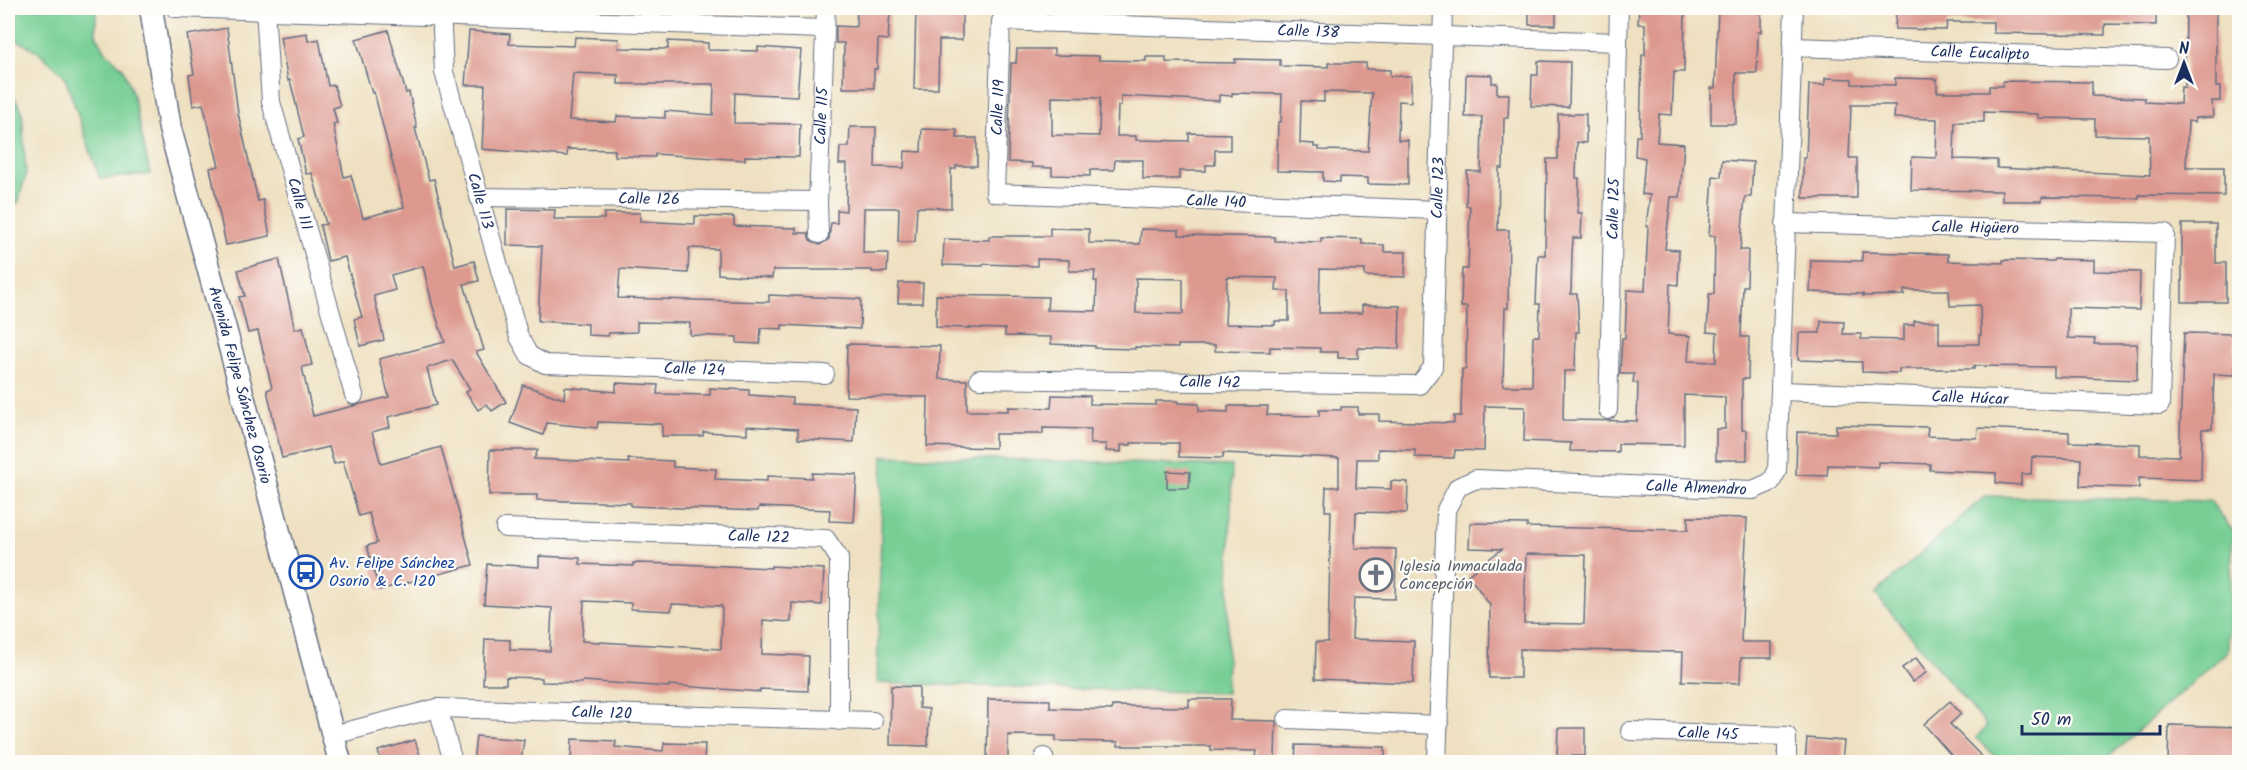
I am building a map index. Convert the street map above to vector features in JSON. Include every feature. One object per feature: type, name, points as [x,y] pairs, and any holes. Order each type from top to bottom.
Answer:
[{"type":"street","name":"Avenida Felipe Sánchez Osorio","points":[[152,8],[170,129],[340,762]]},
{"type":"street","points":[[175,8],[441,12],[824,29]]},
{"type":"street","name":"Calle 111","points":[[265,8],[271,102],[354,395]]},
{"type":"street","name":"Calle 115","points":[[819,234],[818,201],[826,8]]},
{"type":"street","name":"Calle 123","points":[[1433,367],[1443,8]]},
{"type":"street","name":"Calle 125","points":[[1608,410],[1619,8]]},
{"type":"street","name":"Calle Almendro","points":[[1437,762],[1446,510],[1458,487],[1476,478],[1753,490],[1771,482],[1777,471],[1794,8]]},
{"type":"street","name":"Calle 113","points":[[441,12],[444,72],[519,336],[529,355],[545,363],[565,364]]},
{"type":"street","name":"Calle 138","points":[[1000,21],[1618,42]]},
{"type":"street","name":"Calle 119","points":[[995,193],[1000,21]]},
{"type":"street","name":"Calle Eucalipto","points":[[1792,47],[2168,59]]},
{"type":"street","name":"Calle 140","points":[[995,193],[1437,210]]},
{"type":"street","name":"Calle 126","points":[[479,197],[818,201]]},
{"type":"street","name":"Calle Higüero","points":[[1785,223],[2164,232],[2160,405]]},
{"type":"street","name":"Calle 124","points":[[565,364],[825,374]]},
{"type":"street","name":"Calle 142","points":[[979,379],[1419,385],[1433,367]]},
{"type":"street","name":"Calle Húcar","points":[[1781,391],[2160,405]]},
{"type":"street","name":"Calle 122","points":[[505,528],[826,539],[839,558],[839,721]]},
{"type":"street","name":"Calle 120","points":[[333,735],[438,708],[873,721]]},
{"type":"street","points":[[438,708],[453,762]]},
{"type":"street","points":[[1287,719],[1439,725]]},
{"type":"street","name":"Calle 145","points":[[1630,731],[1787,736],[1786,762]]},
{"type":"green space","points":[[8,8],[96,8],[96,35],[106,52],[123,68],[133,95],[150,174],[100,179],[64,75],[37,51],[8,35]]},
{"type":"green space","points":[[8,88],[22,110],[26,175],[18,203],[8,206]]},
{"type":"green space","points":[[883,456],[1232,466],[1226,693],[877,683]]},
{"type":"green space","points":[[1985,496],[2210,501],[2233,531],[2228,651],[2102,762],[2001,762],[1976,738],[1987,726],[1875,594]]},
{"type":"building","points":[[916,8],[962,8],[962,40],[939,40],[938,89],[914,89]]},
{"type":"building","points":[[1529,8],[1556,8],[1556,25],[1529,25]]},
{"type":"building","points":[[1639,8],[1685,11],[1684,72],[1674,72],[1672,115],[1659,114],[1657,142],[1684,144],[1680,197],[1671,197],[1665,249],[1679,250],[1678,285],[1670,284],[1668,334],[1690,336],[1688,361],[1716,362],[1717,333],[1707,332],[1709,294],[1714,294],[1715,236],[1709,236],[1713,176],[1721,177],[1722,160],[1753,162],[1751,197],[1745,197],[1740,250],[1748,250],[1747,286],[1743,286],[1741,337],[1749,337],[1748,379],[1742,379],[1742,430],[1747,430],[1747,460],[1716,460],[1716,429],[1725,429],[1725,397],[1684,395],[1684,445],[1618,444],[1618,452],[1570,451],[1571,443],[1524,441],[1525,407],[1485,406],[1484,451],[1455,450],[1454,458],[1415,457],[1415,450],[1378,449],[1378,459],[1357,459],[1356,488],[1391,489],[1391,481],[1408,482],[1407,513],[1356,512],[1355,548],[1396,549],[1395,599],[1354,598],[1352,639],[1414,641],[1413,683],[1315,679],[1316,642],[1328,642],[1331,511],[1325,511],[1326,487],[1339,487],[1339,458],[1223,453],[1223,458],[1179,457],[1179,443],[1131,443],[1131,445],[1121,445],[1121,452],[1106,451],[1106,444],[1090,444],[1091,429],[1043,428],[1043,434],[995,434],[995,448],[927,446],[928,397],[846,396],[847,344],[940,346],[939,379],[967,380],[967,411],[1008,411],[1008,407],[1051,408],[1052,395],[1090,396],[1090,404],[1156,405],[1156,401],[1178,401],[1178,403],[1199,404],[1199,411],[1228,412],[1228,406],[1268,406],[1267,415],[1319,416],[1319,410],[1358,407],[1358,414],[1379,414],[1379,421],[1454,423],[1454,416],[1461,416],[1462,369],[1466,369],[1467,307],[1461,307],[1462,269],[1468,269],[1470,206],[1466,206],[1467,171],[1481,172],[1482,117],[1465,117],[1466,74],[1492,75],[1492,83],[1497,83],[1497,94],[1509,94],[1508,118],[1504,118],[1503,168],[1499,168],[1498,230],[1509,230],[1508,308],[1505,308],[1503,386],[1532,386],[1533,336],[1539,336],[1540,304],[1536,304],[1538,255],[1545,255],[1547,159],[1558,159],[1558,114],[1586,114],[1586,143],[1577,142],[1576,178],[1579,178],[1578,213],[1582,213],[1581,238],[1573,238],[1572,254],[1571,294],[1577,294],[1579,332],[1576,332],[1575,371],[1564,371],[1563,420],[1637,421],[1638,383],[1633,383],[1634,374],[1620,374],[1622,338],[1625,338],[1627,290],[1645,291],[1648,226],[1646,226],[1650,195],[1642,194],[1645,158],[1635,156],[1636,136],[1640,136],[1642,55],[1645,55],[1645,24],[1638,24]]},
{"type":"building","points":[[1718,8],[1751,8],[1751,12],[1761,13],[1757,73],[1736,73],[1736,124],[1711,124],[1711,88],[1715,88]]},
{"type":"building","points":[[1896,8],[2156,8],[2156,25],[2105,24],[2105,35],[1993,33],[1993,22],[1947,22],[1946,30],[1895,29]]},
{"type":"building","points":[[2186,8],[2216,8],[2216,87],[2220,87],[2220,101],[2212,101],[2213,117],[2195,118],[2195,122],[2188,121],[2186,167],[2224,167],[2224,196],[2042,197],[2042,201],[2002,201],[2002,191],[1911,190],[1912,157],[1936,158],[1937,119],[1894,118],[1895,105],[1851,105],[1849,158],[1857,158],[1857,198],[1803,198],[1803,158],[1806,158],[1809,85],[1825,85],[1825,78],[1852,79],[1852,84],[1895,85],[1895,78],[1937,79],[1937,92],[1989,92],[1989,86],[2003,86],[2003,81],[2092,82],[2092,96],[2145,98],[2145,102],[2180,104],[2181,87],[2185,88]],"holes":[[[1984,112],[2038,114],[2038,118],[2095,119],[2095,135],[2149,136],[2150,175],[1997,168],[1997,160],[1954,159],[1955,122],[1984,122]]]},
{"type":"building","points":[[857,9],[890,12],[888,40],[878,39],[874,88],[843,88],[844,43],[836,43],[836,26],[856,27]]},
{"type":"building","points":[[227,28],[238,113],[258,201],[263,200],[270,236],[226,245],[210,168],[219,166],[203,104],[193,106],[189,75],[194,74],[187,35]]},
{"type":"building","points":[[388,30],[406,93],[409,92],[417,128],[415,128],[429,180],[434,179],[455,266],[474,261],[479,281],[464,284],[484,350],[476,352],[506,402],[492,411],[487,404],[478,410],[466,392],[470,389],[452,360],[427,368],[436,405],[388,417],[390,427],[372,432],[381,464],[441,447],[473,565],[379,590],[367,546],[377,543],[369,513],[359,516],[343,461],[334,464],[329,447],[282,458],[267,390],[272,388],[258,331],[248,333],[239,297],[245,296],[238,270],[279,259],[295,329],[303,327],[312,365],[302,367],[313,416],[389,397],[379,359],[445,342],[423,266],[391,275],[395,290],[374,296],[384,340],[360,346],[354,319],[362,317],[345,257],[328,261],[320,225],[326,224],[312,173],[306,174],[298,139],[304,137],[290,80],[288,81],[280,37],[307,33],[308,41],[319,39],[328,86],[334,85],[340,106],[333,108],[337,123],[333,124],[344,177],[351,175],[363,218],[404,207],[374,92],[372,93],[356,39]]},
{"type":"building","points":[[469,31],[510,34],[509,44],[574,46],[575,37],[619,39],[618,48],[668,49],[668,41],[708,43],[708,50],[758,51],[758,47],[801,50],[797,96],[735,93],[734,123],[800,124],[799,157],[745,156],[745,160],[655,154],[655,157],[615,156],[615,150],[567,149],[567,156],[482,149],[485,85],[465,85]],"holes":[[[573,73],[618,75],[618,84],[714,84],[713,115],[665,111],[665,118],[617,116],[616,122],[569,120]]]},
{"type":"building","points":[[1017,49],[1054,49],[1054,55],[1099,56],[1099,60],[1146,61],[1146,57],[1166,57],[1166,62],[1235,63],[1235,59],[1280,60],[1280,66],[1328,67],[1328,63],[1366,63],[1366,69],[1390,70],[1390,76],[1411,76],[1411,102],[1399,101],[1398,140],[1408,140],[1408,185],[1368,184],[1368,178],[1340,177],[1340,182],[1323,181],[1323,172],[1277,171],[1278,122],[1281,122],[1282,94],[1232,93],[1232,96],[1219,95],[1219,101],[1121,96],[1121,106],[1118,106],[1117,136],[1136,136],[1136,140],[1189,141],[1189,133],[1230,134],[1230,150],[1215,150],[1215,165],[1206,165],[1206,171],[1179,171],[1179,179],[1143,179],[1143,160],[1115,160],[1114,170],[1090,170],[1090,176],[1052,175],[1052,168],[1032,167],[1032,163],[1008,162],[1011,63],[1016,63]],"holes":[[[1324,92],[1372,93],[1368,151],[1319,150],[1319,147],[1314,147],[1314,144],[1300,143],[1301,101],[1324,102]],[[1052,97],[1100,98],[1099,136],[1052,135]]]},
{"type":"building","points":[[1538,61],[1570,62],[1569,107],[1531,106],[1532,75],[1538,75]]},
{"type":"building","points":[[850,127],[876,127],[875,167],[904,168],[905,151],[921,152],[922,129],[957,130],[957,138],[977,138],[977,166],[956,166],[956,169],[951,169],[951,208],[917,207],[915,242],[898,242],[899,208],[864,208],[863,253],[888,253],[887,272],[773,270],[772,278],[718,274],[718,249],[689,248],[688,273],[620,269],[618,298],[769,302],[769,295],[861,299],[860,329],[782,325],[782,329],[761,328],[760,344],[737,343],[737,337],[690,335],[690,323],[637,322],[637,332],[609,333],[608,336],[588,335],[588,324],[538,321],[542,246],[507,245],[507,209],[555,210],[554,219],[604,219],[604,213],[640,213],[640,221],[695,224],[695,216],[734,217],[734,226],[796,228],[796,233],[808,233],[810,240],[820,245],[829,239],[831,223],[837,223],[837,210],[846,211],[847,164],[839,164],[840,147],[849,147]]},
{"type":"building","points":[[2182,224],[2216,224],[2216,263],[2226,263],[2226,302],[2182,302]]},
{"type":"building","points":[[1050,228],[1089,229],[1089,243],[1140,244],[1141,229],[1179,230],[1179,235],[1275,237],[1275,241],[1321,242],[1321,238],[1362,239],[1362,244],[1384,245],[1384,252],[1406,252],[1405,277],[1365,276],[1365,270],[1320,269],[1319,313],[1362,313],[1362,305],[1400,306],[1399,349],[1358,348],[1358,358],[1338,358],[1338,352],[1320,352],[1320,348],[1270,347],[1270,352],[1215,351],[1215,345],[1178,345],[1178,348],[1095,348],[1095,346],[1051,344],[1051,337],[1005,336],[1005,329],[936,327],[936,295],[1048,297],[1047,310],[1096,311],[1095,271],[1069,271],[1069,260],[1037,259],[1037,266],[943,265],[944,239],[989,240],[989,236],[1050,236]],"holes":[[[1227,277],[1277,278],[1276,291],[1289,291],[1289,321],[1275,321],[1275,325],[1225,324]],[[1136,278],[1183,279],[1183,314],[1136,313]]]},
{"type":"building","points":[[1862,252],[1948,254],[1948,261],[2003,263],[2003,260],[2094,260],[2094,271],[2140,272],[2139,310],[2068,308],[2068,338],[2095,339],[2094,344],[2137,344],[2137,380],[2054,377],[2054,367],[1974,366],[1974,369],[1899,369],[1899,373],[1862,372],[1862,362],[1798,360],[1799,333],[1820,333],[1821,321],[1844,322],[1843,334],[1861,334],[1861,339],[1904,340],[1904,325],[1914,325],[1914,321],[1939,321],[1939,344],[1979,344],[1980,305],[1950,306],[1949,290],[1904,290],[1904,295],[1863,296],[1863,294],[1810,292],[1811,260],[1862,261]]},
{"type":"building","points":[[899,283],[923,283],[922,303],[898,303]]},
{"type":"building","points":[[2184,333],[2235,334],[2235,375],[2214,374],[2212,429],[2202,429],[2201,480],[2139,478],[2139,488],[2080,486],[2081,459],[2032,457],[2031,474],[2021,474],[2021,485],[1996,483],[1996,473],[1930,470],[1930,464],[1878,462],[1878,467],[1828,465],[1827,476],[1796,475],[1797,432],[1836,433],[1836,425],[1928,427],[1927,436],[1977,438],[1978,428],[2069,432],[2069,442],[2140,444],[2140,455],[2179,456]]},
{"type":"building","points":[[616,383],[658,385],[657,394],[710,395],[710,388],[749,390],[749,395],[792,398],[792,404],[856,407],[854,442],[798,439],[798,429],[747,426],[747,434],[703,432],[703,436],[662,436],[662,424],[598,422],[597,428],[547,423],[543,435],[510,423],[523,385],[564,399],[565,387],[616,392]]},
{"type":"building","points":[[490,450],[538,450],[534,459],[629,463],[628,459],[673,461],[673,467],[716,469],[715,479],[767,481],[767,476],[812,478],[812,473],[857,475],[854,522],[829,521],[830,510],[759,507],[758,511],[631,506],[631,503],[537,500],[537,495],[489,495]]},
{"type":"building","points":[[1167,471],[1190,472],[1189,488],[1167,488]]},
{"type":"building","points":[[1688,517],[1747,518],[1741,642],[1772,642],[1772,658],[1741,658],[1740,683],[1682,681],[1683,652],[1520,649],[1520,678],[1489,678],[1490,605],[1468,575],[1502,549],[1469,548],[1470,523],[1527,524],[1527,527],[1688,530]],"holes":[[[1526,554],[1586,555],[1584,624],[1524,623]]]},
{"type":"building","points":[[539,556],[580,558],[580,564],[633,566],[633,563],[824,569],[822,605],[792,603],[791,622],[763,620],[762,654],[809,656],[808,691],[760,689],[760,692],[583,681],[582,683],[542,682],[542,678],[506,677],[506,684],[483,684],[485,639],[510,640],[510,650],[550,651],[552,608],[484,604],[487,564],[539,567]],"holes":[[[584,601],[631,603],[631,609],[671,611],[672,604],[722,606],[721,649],[582,641]]]},
{"type":"building","points":[[1916,658],[1927,672],[1912,682],[1902,668]]},
{"type":"building","points":[[891,686],[919,687],[919,708],[929,709],[928,746],[890,745]]},
{"type":"building","points":[[988,699],[1050,700],[1050,708],[1112,710],[1112,706],[1189,707],[1189,699],[1231,699],[1230,720],[1276,721],[1275,758],[1256,757],[1257,751],[1211,750],[1211,746],[1118,746],[1118,742],[1056,741],[1056,736],[1008,735],[1008,762],[987,762]]},
{"type":"building","points":[[1950,701],[1961,714],[1950,724],[1987,762],[1957,762],[1924,724]]},
{"type":"building","points":[[2169,725],[2240,727],[2240,762],[2168,762]]},
{"type":"building","points":[[1558,728],[1585,728],[1585,756],[1557,756]]},
{"type":"building","points":[[476,736],[524,740],[521,762],[473,762]]},
{"type":"building","points":[[1807,738],[1844,741],[1842,762],[1805,762]]},
{"type":"building","points":[[572,739],[616,741],[615,747],[663,751],[664,743],[705,744],[704,762],[571,762]]},
{"type":"building","points":[[415,740],[422,762],[381,762],[378,751]]},
{"type":"building","points":[[1296,745],[1385,747],[1385,762],[1295,762]]},
{"type":"place","name":"Av. Felipe Sánchez Osorio & C. 120","points":[[306,572]]},
{"type":"place","name":"Iglesia Inmaculada Concepción","points":[[1376,575]]}]
